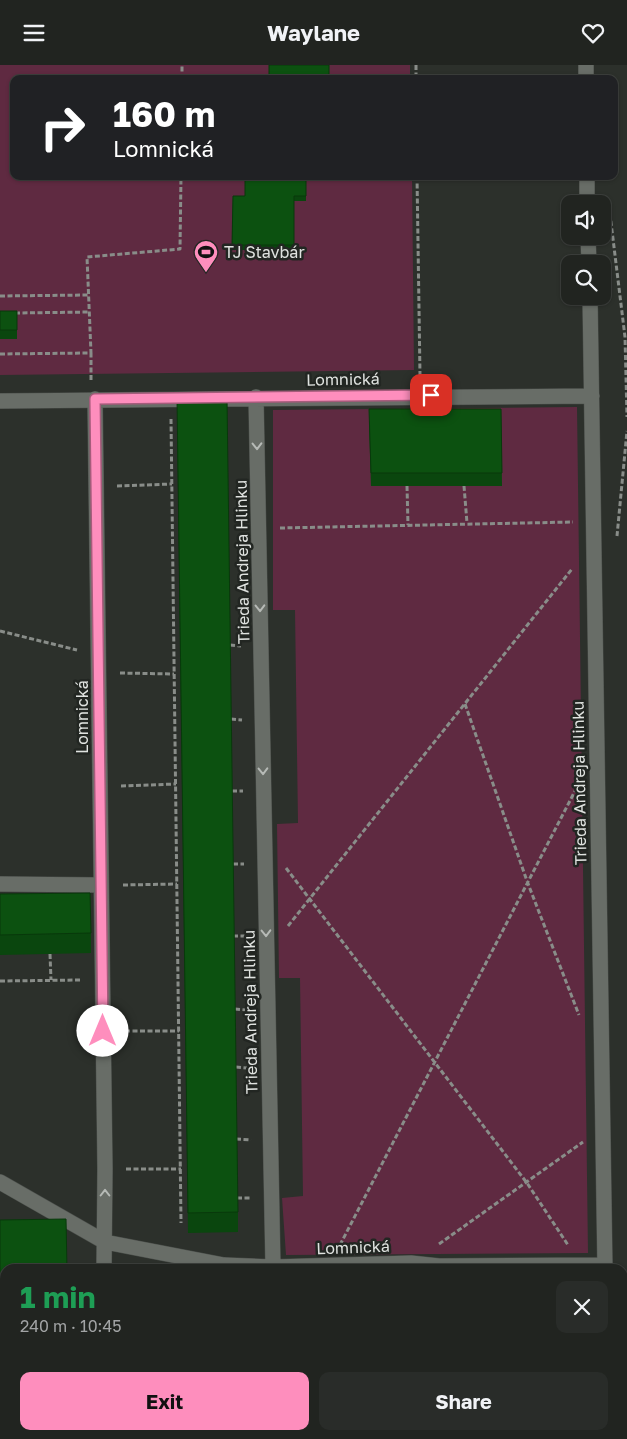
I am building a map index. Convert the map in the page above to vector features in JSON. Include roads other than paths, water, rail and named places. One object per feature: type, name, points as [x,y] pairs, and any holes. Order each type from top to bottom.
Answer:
[{"type":"street","points":[[587,180],[587,195]]},
{"type":"street","name":"Trieda Andreja Hlinku","points":[[590,305],[592,522],[605,1264]]},
{"type":"street","name":"Lomnická","points":[[0,401],[592,395]]},
{"type":"street","name":"Trieda Andreja Hlinku","points":[[256,397],[273,1264]]},
{"type":"street","name":"Lomnická","points":[[95,399],[95,486],[100,672],[100,885],[103,979],[104,1264]]},
{"type":"street","points":[[0,884],[100,885]]},
{"type":"street","name":"Lomnická","points":[[0,1182],[105,1242],[209,1264]]},
{"type":"street","name":"Lomnická","points":[[370,1264],[419,1264]]},
{"type":"place","name":"TJ Stavbár","points":[[206,273]]}]
